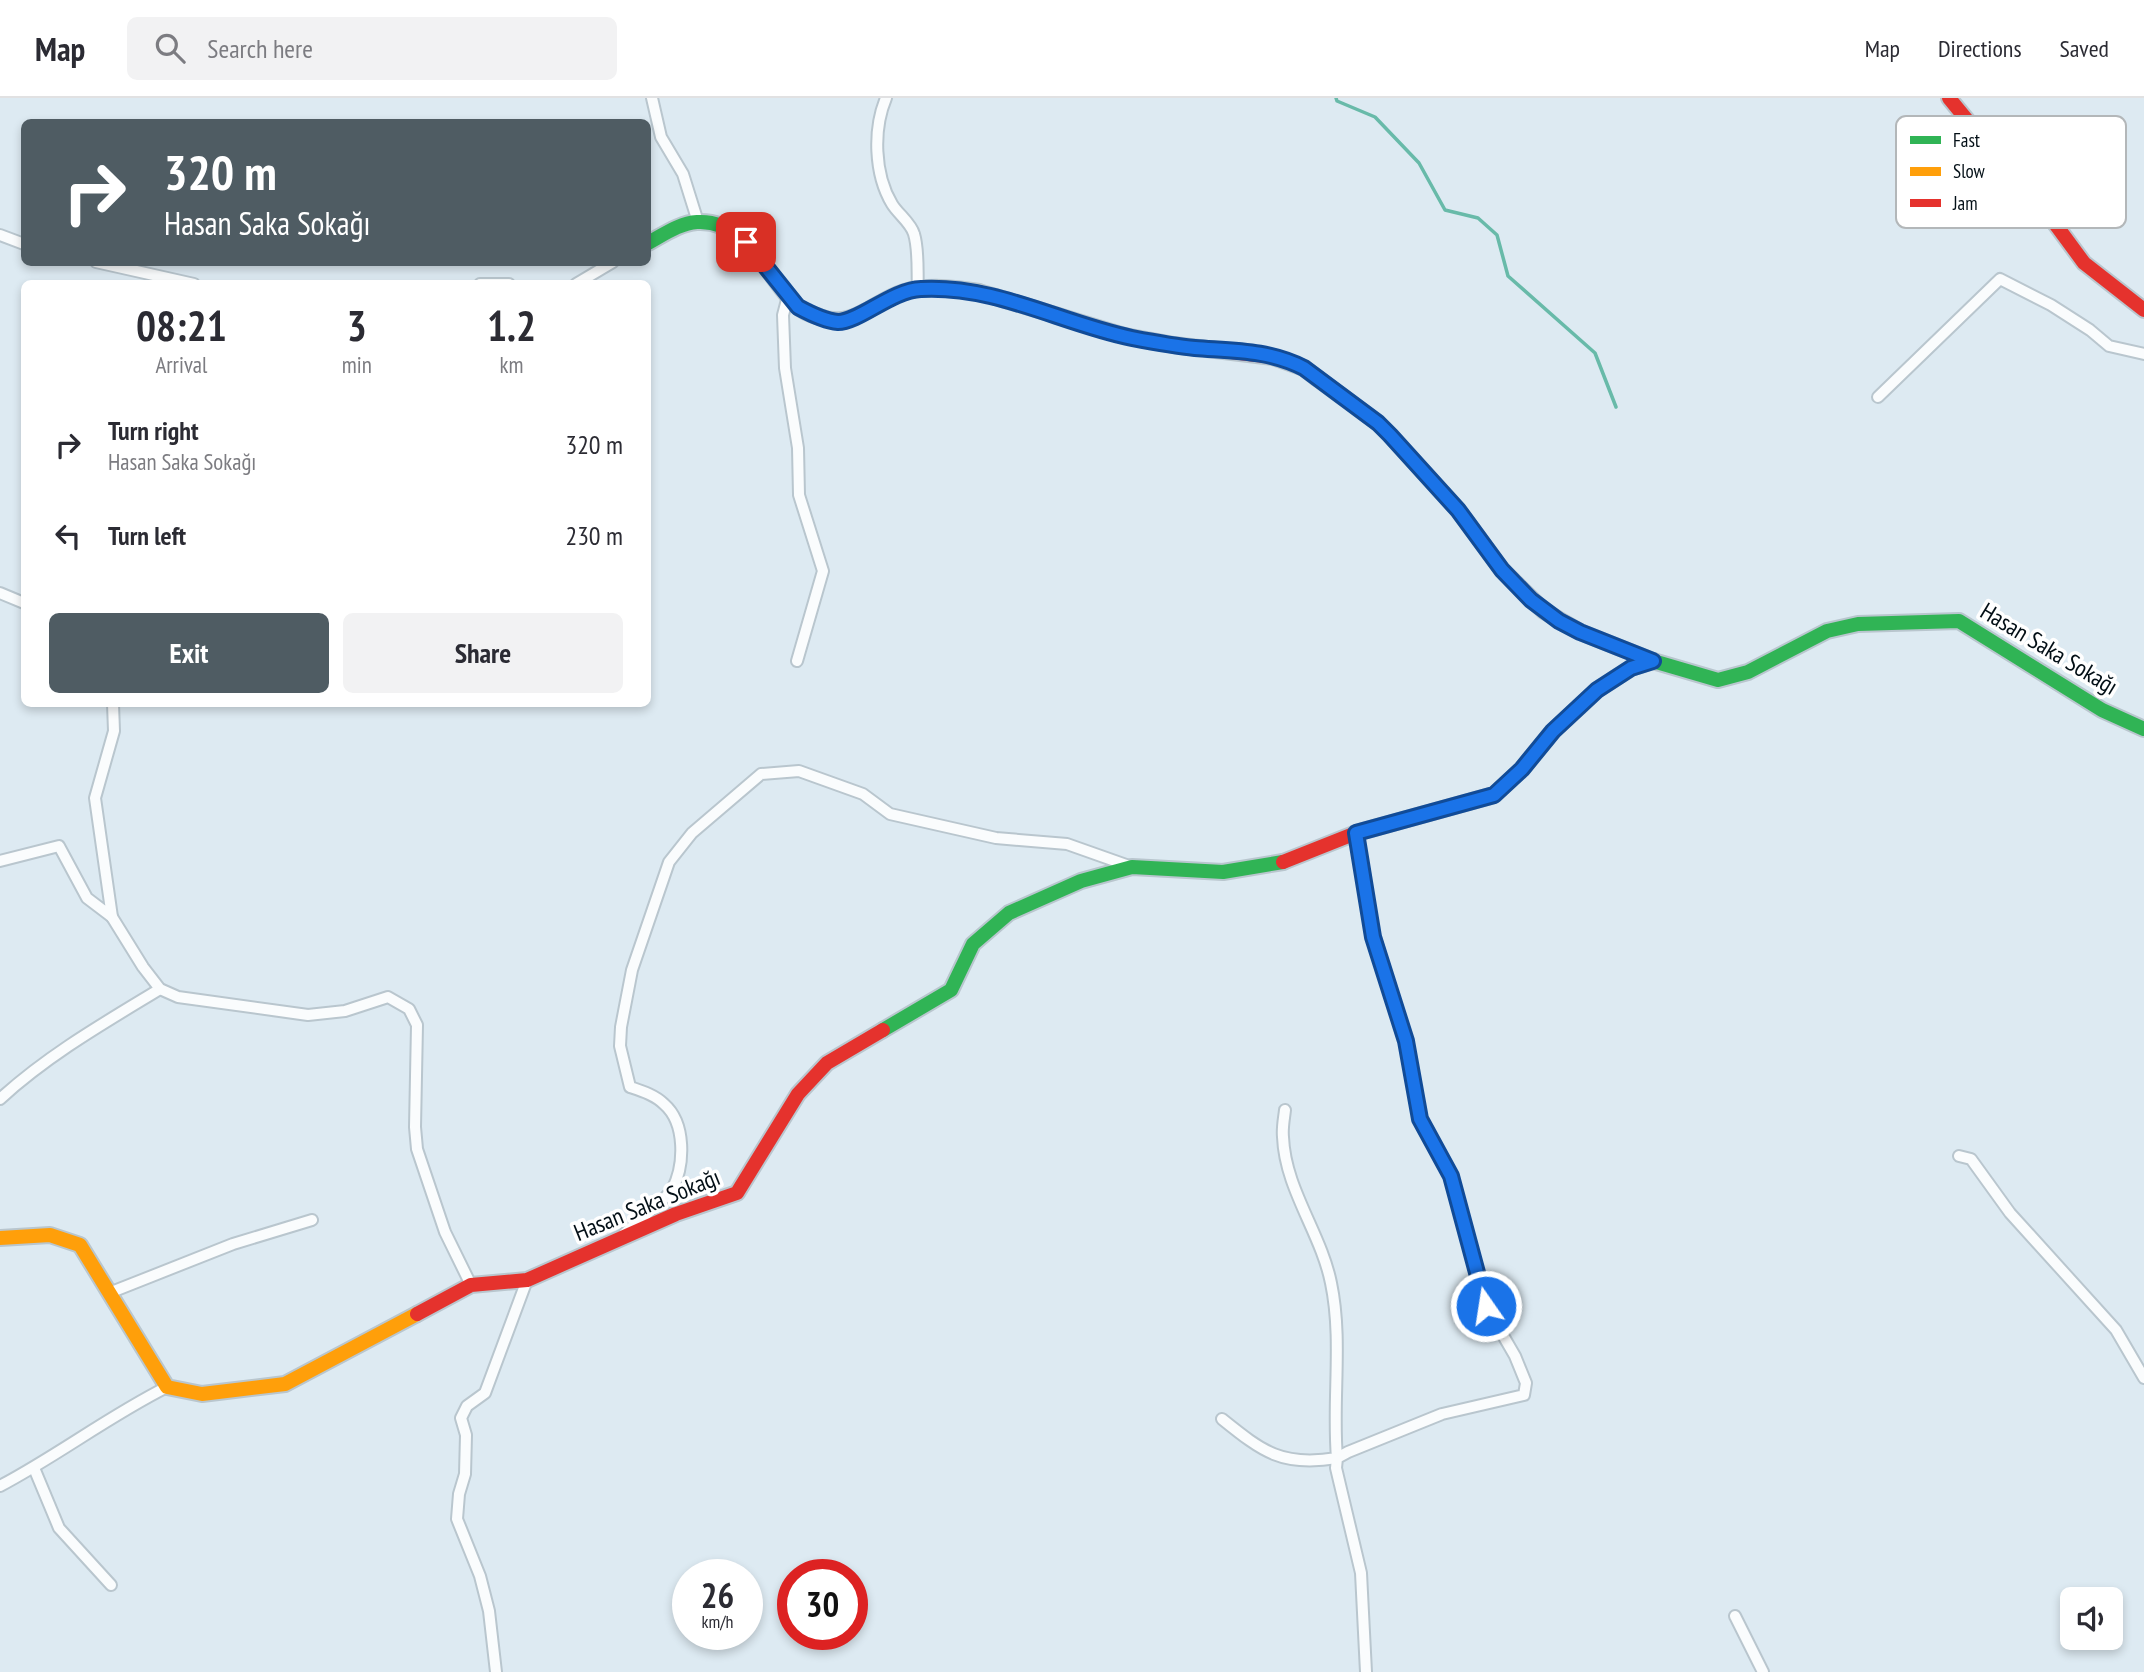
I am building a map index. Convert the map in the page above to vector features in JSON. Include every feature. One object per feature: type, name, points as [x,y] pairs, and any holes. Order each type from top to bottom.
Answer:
[{"type":"street","points":[[652,98],[661,137],[683,174],[698,222]]},
{"type":"street","points":[[886,98],[877,126],[883,187],[892,205],[914,232],[918,289]]},
{"type":"street","points":[[1949,98],[1964,116]]},
{"type":"street","points":[[651,241],[698,222],[727,227],[746,242],[798,307],[810,314],[839,322],[860,314],[889,297],[918,289],[943,288],[974,291],[1131,337],[1174,345],[1267,353],[1298,364],[1378,423],[1390,435],[1458,510],[1502,570],[1531,600],[1559,621],[1580,632],[1653,661]]},
{"type":"street","points":[[2058,228],[2084,263],[2144,310]]},
{"type":"street","points":[[0,235],[21,243]]},
{"type":"street","points":[[114,266],[176,280]]},
{"type":"street","points":[[583,280],[606,266]]},
{"type":"street","points":[[1878,397],[2000,279],[2051,305],[2109,346],[2144,354]]},
{"type":"street","points":[[788,296],[783,315],[785,368],[798,448],[799,495],[823,571],[797,661]]},
{"type":"street","points":[[0,593],[21,602]]},
{"type":"street","name":"Hasan Saka Sokağı","points":[[167,1387],[202,1394],[285,1384],[471,1285],[527,1280],[676,1214],[737,1193],[798,1094],[827,1063],[951,990],[973,944],[1009,914],[1082,881],[1132,867],[1223,872],[1279,863],[1356,833],[1494,795],[1522,769],[1553,731],[1597,690],[1631,668],[1653,661],[1718,680],[1748,672],[1827,631],[1858,624],[1959,621],[2102,709],[2144,729]]},
{"type":"street","points":[[112,917],[95,798],[114,732],[113,707]]},
{"type":"street","points":[[616,1241],[671,1192],[680,1166],[680,1140],[674,1117],[662,1101],[630,1087],[623,1056],[621,1027],[632,971],[669,862],[692,833],[761,774],[799,771],[863,794],[890,814],[996,838],[1068,844],[1132,867]]},
{"type":"street","points":[[1222,1419],[1256,1447],[1276,1456],[1317,1462],[1337,1458],[1442,1414],[1524,1395],[1526,1383],[1515,1356],[1486,1306],[1451,1176],[1420,1119],[1406,1041],[1371,926],[1356,833]]},
{"type":"street","points":[[0,861],[59,846],[87,898],[112,917],[160,989],[178,997],[308,1015],[345,1010],[388,998],[409,1009],[417,1025],[417,1149],[445,1232],[471,1285]]},
{"type":"street","points":[[0,1099],[30,1071],[63,1048],[160,989]]},
{"type":"street","points":[[1285,1110],[1283,1136],[1287,1164],[1324,1254],[1334,1300],[1336,1468],[1361,1573],[1366,1672]]},
{"type":"street","points":[[1959,1156],[1971,1159],[2010,1213],[2116,1330],[2144,1378]]},
{"type":"street","points":[[109,1293],[233,1244],[312,1220]]},
{"type":"street","points":[[0,1238],[50,1235],[79,1245],[167,1387],[126,1407],[34,1468],[0,1486]]},
{"type":"street","points":[[496,1672],[489,1611],[480,1576],[457,1519],[459,1494],[465,1474],[466,1435],[461,1418],[467,1406],[485,1393],[527,1280]]},
{"type":"street","points":[[34,1468],[59,1528],[111,1585]]},
{"type":"street","points":[[1735,1616],[1763,1672]]},
{"type":"waterway","points":[[1336,98],[1337,101],[1375,117],[1419,163],[1445,210],[1478,218],[1497,235],[1508,276],[1595,353],[1616,407]]},
{"type":"traffic: fast","points":[[651,241],[672,230],[697,222],[714,224],[729,230],[754,252],[798,307],[810,314],[832,320],[853,317],[893,296],[922,288],[979,292]]},
{"type":"traffic: fast","points":[[1579,707],[1597,690],[1631,668],[1653,661],[1718,680],[1748,672],[1827,631],[1858,624],[1959,621],[2102,710],[2144,729]]},
{"type":"traffic: fast","points":[[883,1030],[951,990],[973,944],[1009,913],[1081,881],[1132,867],[1223,872],[1283,862]]},
{"type":"traffic: slow","points":[[1317,378],[1390,435],[1458,510],[1502,570],[1544,611],[1580,632],[1653,661]]},
{"type":"traffic: slow","points":[[0,1238],[50,1235],[80,1245],[167,1387],[202,1394],[285,1384],[417,1314]]},
{"type":"traffic: jam","points":[[1949,98],[1964,116]]},
{"type":"traffic: jam","points":[[2058,228],[2084,263],[2144,310]]},
{"type":"traffic: jam","points":[[979,292],[1125,336],[1273,357],[1304,368],[1317,378]]},
{"type":"traffic: jam","points":[[1283,862],[1356,833],[1494,795],[1579,707]]},
{"type":"traffic: jam","points":[[417,1314],[471,1285],[527,1280],[676,1214],[737,1193],[798,1094],[827,1063],[883,1030]]},
{"type":"route","points":[[746,242],[798,307],[810,314],[839,322],[860,314],[889,297],[918,289],[943,288],[999,297],[1097,329],[1131,337],[1196,348],[1267,353],[1291,361],[1378,423],[1458,510],[1502,570],[1544,611],[1580,632],[1653,661],[1631,668],[1597,690],[1553,731],[1522,769],[1494,795],[1356,833],[1373,937],[1406,1041],[1420,1119],[1451,1176],[1486,1306]]}]
